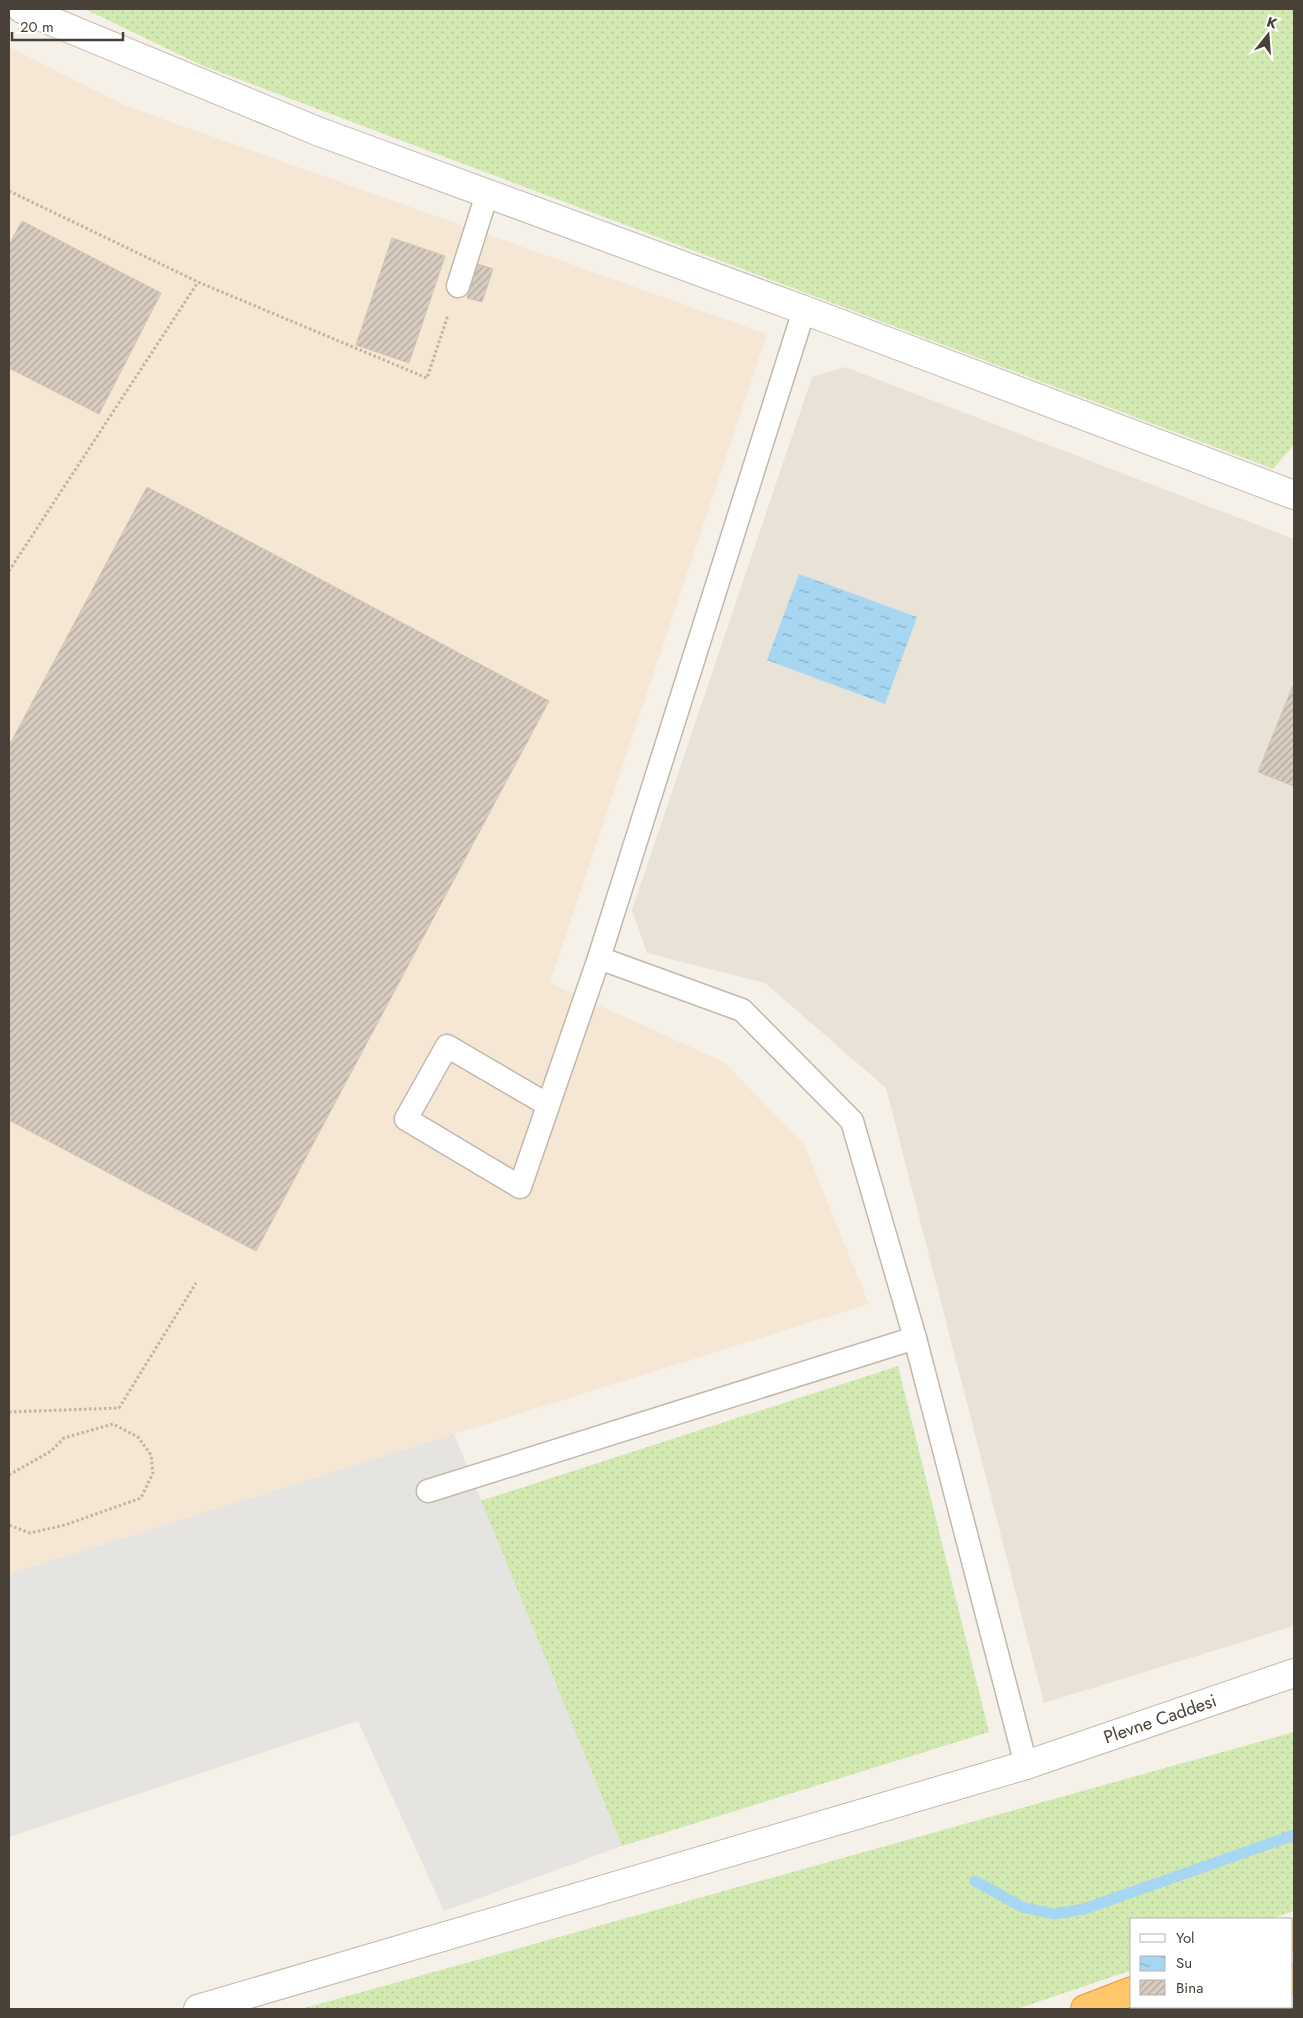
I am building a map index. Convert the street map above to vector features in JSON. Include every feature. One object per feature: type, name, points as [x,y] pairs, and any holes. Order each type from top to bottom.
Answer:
[{"type":"highway","points":[[1085,2009],[1130,1992]]},
{"type":"street","points":[[22,9],[316,131],[804,310],[1294,495]]},
{"type":"street","name":"Plevne Caddesi","points":[[198,2009],[1026,1765],[1294,1673]]},
{"type":"lane","points":[[458,286],[487,194]]},
{"type":"lane","points":[[548,1105],[447,1046],[406,1119],[520,1187],[548,1105],[598,958],[804,310]]},
{"type":"lane","points":[[598,958],[742,1010],[852,1121],[915,1338],[1026,1765]]},
{"type":"lane","points":[[428,1491],[915,1338]]},
{"type":"path","points":[[9,191],[198,282],[427,378],[458,286]]},
{"type":"path","points":[[9,571],[198,282]]},
{"type":"path","points":[[9,1412],[119,1408],[196,1283]]},
{"type":"path","points":[[9,1475],[51,1451],[64,1438],[113,1424],[138,1437],[151,1456],[153,1473],[141,1498],[65,1525],[30,1533],[9,1525]]},
{"type":"shaded area","points":[[9,47],[124,105],[767,334],[550,983],[724,1062],[804,1144],[869,1304],[9,1574]]},
{"type":"shaded area","points":[[845,367],[1294,539],[1294,1626],[1044,1703],[886,1088],[765,983],[647,953],[632,910],[812,377]]},
{"type":"shaded area","points":[[454,1434],[622,1846],[444,1911],[358,1721],[9,1837],[9,1574]]},
{"type":"green space","points":[[85,9],[1294,9],[1294,445],[1273,469],[201,65]]},
{"type":"green space","points":[[898,1366],[989,1732],[622,1846],[480,1501]]},
{"type":"green space","points":[[1294,1732],[1294,1911],[1274,1918],[1130,1918],[1130,1971],[1017,2009],[301,2009]]},
{"type":"water","points":[[799,574],[917,617],[885,704],[767,660]]},
{"type":"building","points":[[22,221],[161,293],[99,414],[9,368],[9,245]]},
{"type":"building","points":[[392,238],[445,256],[409,363],[356,345]]},
{"type":"building","points":[[478,264],[493,269],[482,302],[467,298]]},
{"type":"building","points":[[147,487],[549,701],[256,1251],[9,1120],[9,746]]},
{"type":"building","points":[[1294,683],[1294,786],[1258,772]]},
{"type":"waterway","points":[[975,1881],[1022,1907],[1054,1914],[1084,1909],[1294,1835]]}]
